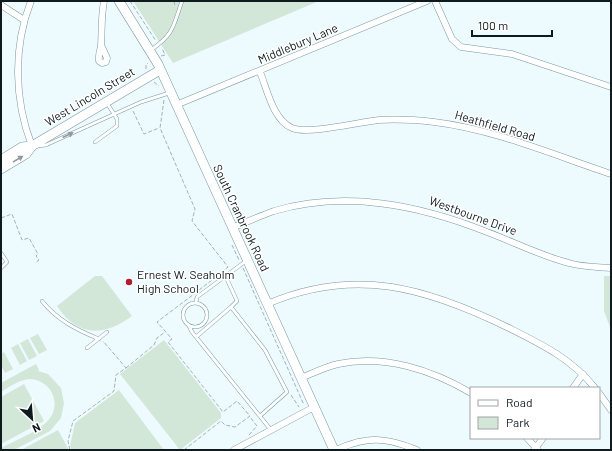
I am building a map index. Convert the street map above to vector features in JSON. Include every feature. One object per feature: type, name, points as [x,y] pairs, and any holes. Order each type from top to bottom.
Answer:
[{"type":"street","points":[[31,1],[24,20],[20,47],[18,78],[22,110],[32,146]]},
{"type":"street","points":[[101,45],[100,19],[104,1]]},
{"type":"street","name":"South Cranbrook Road","points":[[119,1],[151,50],[232,228],[245,264],[267,304],[335,450]]},
{"type":"street","name":"Middlebury Lane","points":[[176,105],[260,72],[427,1]]},
{"type":"street","points":[[435,1],[452,39],[461,47],[512,54],[611,87]]},
{"type":"street","points":[[1,5],[24,20]]},
{"type":"street","name":"West Lincoln Street","points":[[1,169],[26,154],[32,146],[160,70]]},
{"type":"street","name":"Heathfield Road","points":[[260,72],[278,115],[283,122],[294,129],[314,130],[380,120],[434,122],[482,132],[611,174]]},
{"type":"street","name":"West Lincoln Street","points":[[1,160],[22,147],[32,146]]},
{"type":"street","name":"Westbourne Drive","points":[[232,228],[275,211],[300,206],[340,202],[380,203],[420,209],[451,218],[555,260],[580,265],[611,268]]},
{"type":"street","points":[[267,304],[299,292],[323,286],[357,284],[404,289],[440,299],[502,325],[560,355],[583,374],[594,387]]},
{"type":"street","points":[[301,378],[337,364],[355,361],[376,361],[397,364],[424,372],[470,393]]},
{"type":"street","points":[[574,387],[583,374]]},
{"type":"street","points":[[600,394],[611,410]]},
{"type":"street","points":[[234,450],[314,407]]},
{"type":"street","points":[[335,450],[360,441],[380,439],[403,444],[416,450]]},
{"type":"street","points":[[528,439],[536,449],[542,439]]},
{"type":"lane","points":[[151,50],[166,40],[170,34],[182,1]]},
{"type":"lane","points":[[32,146],[46,145],[154,96],[171,92]]},
{"type":"lane","points":[[95,142],[116,128],[117,120],[106,101]]},
{"type":"lane","points":[[1,253],[6,262],[1,268]]},
{"type":"lane","points":[[196,302],[197,297],[225,275],[245,264]]},
{"type":"lane","points":[[196,337],[237,301],[225,275]]},
{"type":"lane","points":[[42,301],[49,310],[66,323],[76,329],[99,338]]},
{"type":"lane","points":[[189,326],[201,326],[207,316],[203,306],[196,302],[188,304],[183,311],[184,320],[271,430]]},
{"type":"lane","points":[[230,307],[265,350],[287,392],[260,416]]},
{"type":"lane","points":[[87,348],[107,332]]},
{"type":"path","points":[[130,1],[156,41]]},
{"type":"path","points":[[162,49],[164,55],[162,56]]},
{"type":"path","points":[[148,71],[146,64],[149,62]]},
{"type":"path","points":[[153,79],[160,87]]},
{"type":"path","points":[[133,111],[144,134],[160,128]]},
{"type":"path","points":[[1,218],[12,214],[22,240],[29,238],[38,254],[36,256],[39,260],[34,263]]},
{"type":"path","points":[[245,264],[304,405]]},
{"type":"path","points":[[70,450],[68,441],[73,421],[114,391],[116,375],[154,345],[157,338],[166,331]]},
{"type":"path","points":[[99,338],[104,341],[126,368]]},
{"type":"path","points":[[294,397],[299,407]]},
{"type":"path","points":[[249,435],[257,426],[250,416]]},
{"type":"green space","points":[[133,1],[319,1],[173,63]]},
{"type":"green space","points":[[95,276],[102,276],[132,316],[111,328],[92,330],[73,324],[65,316],[57,306]]},
{"type":"green space","points":[[604,276],[611,276],[611,330],[604,311]]},
{"type":"green space","points":[[38,334],[47,350],[39,354],[30,338]]},
{"type":"green space","points":[[28,339],[37,356],[29,360],[20,343]]},
{"type":"green space","points":[[164,340],[221,413],[221,418],[180,450],[120,374]]},
{"type":"green space","points":[[18,344],[27,361],[20,365],[11,348]]},
{"type":"green space","points":[[4,352],[13,369],[5,373],[1,365],[1,354]]},
{"type":"green space","points":[[36,364],[39,370],[38,371],[48,374],[61,388],[64,403],[61,418],[50,431],[14,450],[1,450],[1,448],[41,427],[50,418],[53,411],[55,405],[52,392],[48,387],[36,380],[29,379],[22,381],[1,392],[1,383]]},
{"type":"green space","points":[[24,384],[44,421],[1,444],[1,397]]},
{"type":"green space","points":[[119,390],[164,450],[72,450],[70,446],[75,423]]},
{"type":"green space","points":[[58,430],[69,450],[21,450]]},
{"type":"place","name":"Ernest W. Seaholm High School","points":[[129,282]]}]
